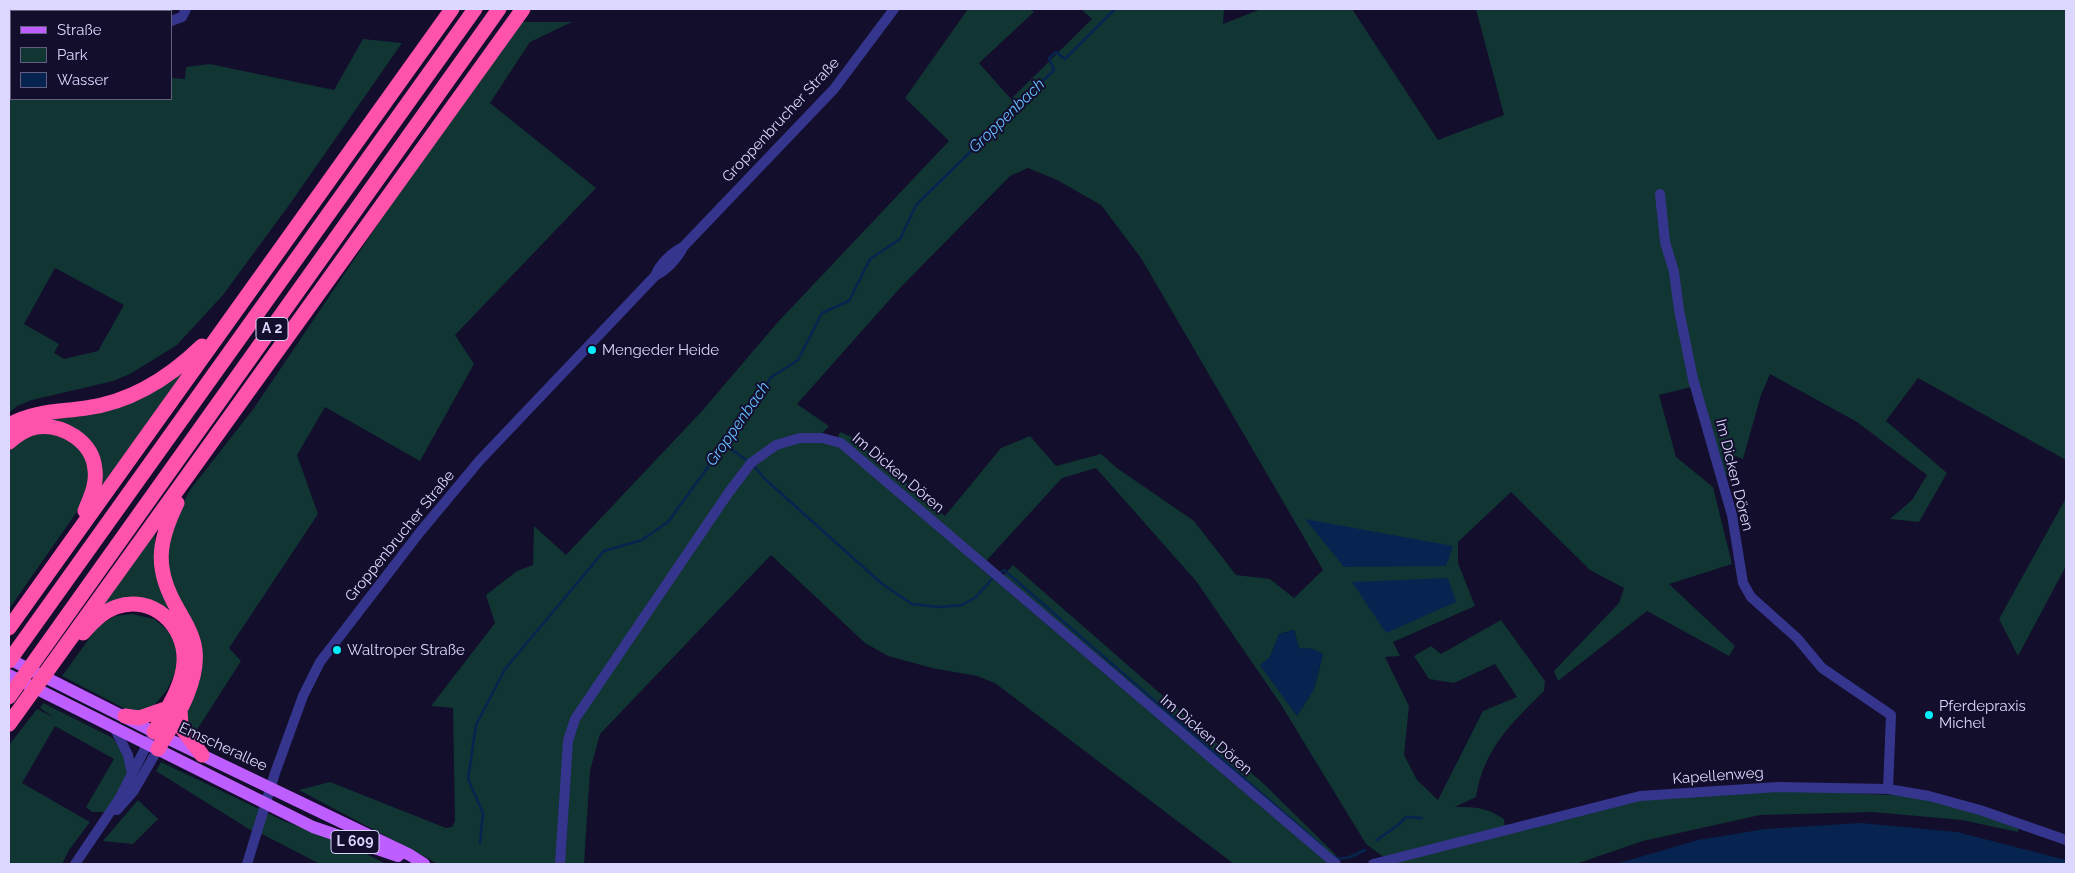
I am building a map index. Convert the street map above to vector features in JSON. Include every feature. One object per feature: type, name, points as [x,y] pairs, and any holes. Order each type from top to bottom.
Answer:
[{"type":"highway","points":[[9,628],[452,9]]},
{"type":"highway","name":"A 2","points":[[9,660],[475,9]]},
{"type":"highway","name":"A 2","points":[[9,697],[499,9]]},
{"type":"highway","points":[[13,719],[523,9]]},
{"type":"highway","points":[[9,425],[31,415],[102,406],[140,393],[159,382],[188,359],[231,317]]},
{"type":"highway","points":[[9,442],[21,432],[35,427],[46,427],[68,432],[76,437],[89,452],[94,462],[95,482],[76,535]]},
{"type":"highway","points":[[156,741],[193,675],[195,649],[186,622],[164,582],[160,550],[168,522],[196,463]]},
{"type":"highway","points":[[59,656],[94,622],[116,608],[135,604],[156,610],[176,628],[184,651],[184,663],[174,706],[181,728],[202,755]]},
{"type":"highway","points":[[119,722],[139,718],[174,706]]},
{"type":"main road","name":"Emscherallee","points":[[9,660],[156,741],[250,796],[320,830],[423,864]]},
{"type":"main road","name":"Emscherallee","points":[[9,675],[119,722]]},
{"type":"main road","name":"Emscherallee","points":[[156,741],[202,755],[410,855],[423,864]]},
{"type":"street","points":[[9,10],[31,9]]},
{"type":"street","points":[[37,9],[50,10]]},
{"type":"street","points":[[172,21],[182,17],[186,9]]},
{"type":"street","name":"Groppenbrucher Straße","points":[[247,864],[274,773],[303,696],[320,662],[420,532],[480,460],[655,276],[660,266],[672,253],[684,246],[834,89],[894,9]]},
{"type":"street","name":"Im Dicken Dören","points":[[1660,194],[1665,242],[1674,272],[1679,310],[1692,371],[1732,516],[1743,583],[1751,596],[1797,638],[1822,668],[1891,715],[1888,789]]},
{"type":"street","name":"Im Dicken Dören","points":[[560,864],[568,741],[575,719],[729,492],[751,463],[776,445],[788,440],[822,438],[841,443],[862,459],[965,550],[1336,864]]},
{"type":"street","points":[[119,722],[132,774]]},
{"type":"street","points":[[75,864],[81,852],[105,821],[132,774],[156,741]]},
{"type":"street","points":[[105,821],[124,804],[156,741]]},
{"type":"street","name":"Kapellenweg","points":[[1373,864],[1640,796],[1778,787],[1888,789],[1929,796],[1980,810],[2066,840]]},
{"type":"green space","points":[[968,9],[1030,9],[1034,12],[979,63],[1011,99],[1092,19],[1081,9],[1224,9],[1223,24],[1261,9],[1352,9],[1438,140],[1504,115],[1476,9],[2066,9],[2066,460],[1918,378],[1886,421],[1947,473],[1919,522],[1890,519],[1912,500],[1927,475],[1857,422],[1770,374],[1761,395],[1743,459],[1735,456],[1725,479],[1691,387],[1659,395],[1676,457],[1713,487],[1732,564],[1669,584],[1735,646],[1729,656],[1647,611],[1558,681],[1554,671],[1619,603],[1624,588],[1590,570],[1511,492],[1458,542],[1458,563],[1475,606],[1393,642],[1400,656],[1385,657],[1409,706],[1404,755],[1417,780],[1438,800],[1483,711],[1517,697],[1495,664],[1454,683],[1429,679],[1414,656],[1431,646],[1441,654],[1501,620],[1545,681],[1544,691],[1510,726],[1492,751],[1485,764],[1476,797],[1455,807],[1475,808],[1491,812],[1504,819],[1505,827],[1385,858],[1366,844],[1280,703],[1196,581],[1096,468],[1062,478],[986,561],[972,561],[1329,864],[1234,864],[995,683],[977,676],[932,668],[888,656],[865,643],[771,555],[600,734],[590,771],[584,864],[438,864],[299,790],[330,782],[446,828],[452,827],[455,821],[453,708],[431,706],[495,623],[486,595],[517,571],[533,565],[534,526],[566,555],[702,411],[777,323],[949,141],[905,98]],"holes":[[[1028,168],[1057,180],[1101,205],[1141,258],[1323,570],[1294,598],[1270,579],[1236,575],[1194,521],[1117,468],[1101,454],[1056,466],[1030,436],[1001,448],[945,516],[852,437],[840,432],[838,437],[779,444],[800,435],[822,433],[829,426],[797,404],[900,288],[1010,176]],[[1294,630],[1299,648],[1313,649],[1323,654],[1314,689],[1297,716],[1261,666],[1270,657],[1279,634]]]},
{"type":"green space","points":[[521,22],[572,22],[530,42],[490,103],[596,188],[455,335],[474,364],[420,461],[325,407],[297,455],[318,514],[229,648],[241,661],[193,736],[186,724],[165,566],[172,524],[190,490],[254,408],[384,215]]},
{"type":"green space","points":[[363,39],[402,43],[292,201],[223,295],[177,345],[130,374],[113,381],[32,400],[17,406],[9,413],[9,63],[10,100],[172,100],[172,78],[185,79],[186,67],[210,64],[334,90]],"holes":[[[55,268],[124,305],[98,351],[64,359],[54,353],[59,344],[24,324]]]},
{"type":"green space","points":[[184,371],[97,493],[81,506],[9,609],[9,442],[39,421]]},
{"type":"green space","points":[[2066,498],[2066,566],[2018,656],[1999,619]]},
{"type":"green space","points":[[155,525],[155,550],[177,619],[161,606],[94,608]]},
{"type":"green space","points":[[1013,565],[1265,785],[1339,858],[1336,861],[1001,578]]},
{"type":"green space","points":[[132,614],[154,619],[171,633],[179,650],[176,671],[167,690],[151,709],[135,714],[62,676],[99,625],[115,616]]},
{"type":"green space","points":[[43,703],[113,738],[123,752],[127,764],[127,775],[107,812],[92,812],[86,807],[114,759],[55,726],[22,783],[90,822],[69,850],[62,864],[9,864],[9,745],[37,709],[55,718],[40,708]]},
{"type":"green space","points":[[161,762],[284,821],[353,847],[386,864],[320,864],[258,832],[252,831],[156,771]]},
{"type":"green space","points":[[1785,790],[1910,796],[1980,813],[2018,827],[2018,832],[1962,820],[1872,812],[1760,815],[1643,841],[1576,864],[1389,864],[1641,798]]},
{"type":"green space","points":[[138,800],[158,819],[133,844],[103,841]]},
{"type":"water","points":[[1305,519],[1453,546],[1446,566],[1344,567]]},
{"type":"water","points":[[1448,578],[1456,602],[1386,633],[1352,582]]},
{"type":"water","points":[[1294,630],[1299,648],[1313,649],[1323,654],[1314,689],[1297,716],[1260,665],[1270,657],[1279,634]]},
{"type":"water","points":[[1861,823],[1957,832],[2066,860],[2066,864],[1616,864],[1698,840],[1765,829]]},
{"type":"waterway","name":"Groppenbach","points":[[480,843],[483,813],[468,779],[476,725],[505,669],[604,551],[642,540],[668,522],[739,424],[758,402],[770,378],[798,360],[822,313],[849,301],[870,259],[900,239],[916,205],[1054,70],[1049,58],[1056,52],[1065,59],[1115,9]]},
{"type":"waterway","points":[[724,444],[749,462]]},
{"type":"waterway","points":[[754,466],[765,479],[881,583],[912,604],[939,607],[962,605],[976,597],[992,579]]},
{"type":"waterway","points":[[999,573],[1004,570],[1322,846]]},
{"type":"waterway","points":[[1377,840],[1406,817],[1422,818]]},
{"type":"waterway","points":[[1334,856],[1338,859],[1350,857],[1365,850]]},
{"type":"place","name":"Mengeder Heide","points":[[592,350]]},
{"type":"place","name":"Waltroper Straße","points":[[337,650]]},
{"type":"place","name":"Pferdepraxis Michel","points":[[1929,715]]}]
